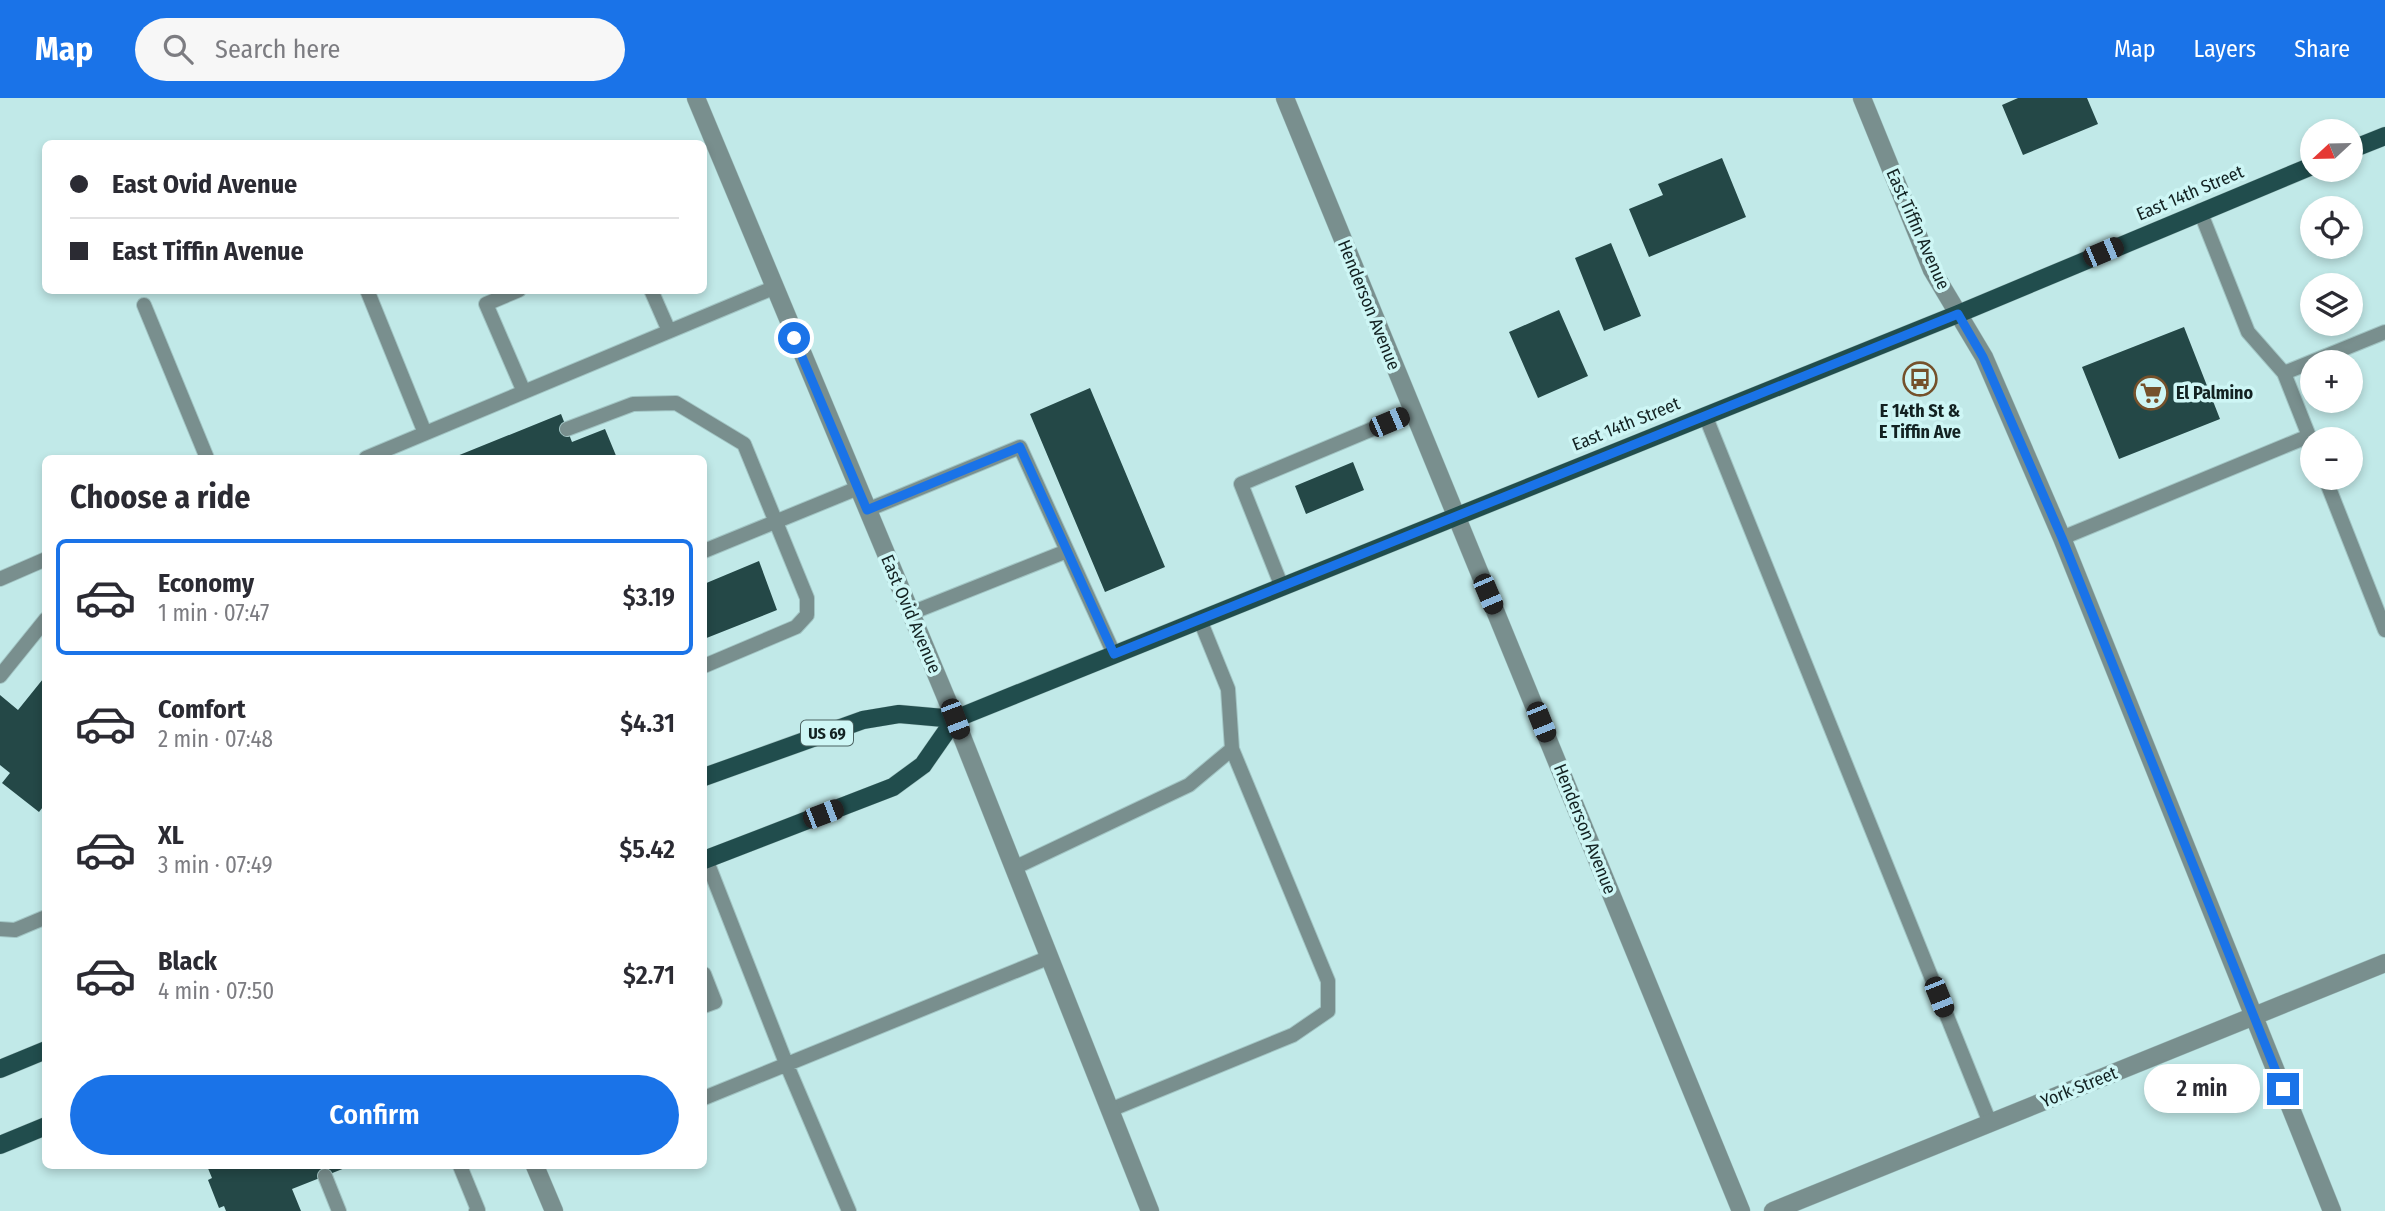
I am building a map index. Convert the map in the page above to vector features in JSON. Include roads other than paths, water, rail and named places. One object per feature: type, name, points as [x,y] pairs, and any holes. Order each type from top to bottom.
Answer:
[{"type":"main road","points":[[2363,145],[2385,136]]},
{"type":"main road","name":"East 14th Street","points":[[707,776],[863,720],[899,714],[955,719],[1958,314],[2300,171]]},
{"type":"main road","points":[[707,858],[893,787],[923,765],[955,719]]},
{"type":"main road","points":[[0,1069],[42,1052]]},
{"type":"main road","points":[[0,1144],[42,1128]]},
{"type":"street","name":"East Ovid Avenue","points":[[696,98],[955,719],[1150,1211]]},
{"type":"street","name":"Henderson Avenue","points":[[1285,98],[1741,1211]]},
{"type":"street","name":"East Tiffin Avenue","points":[[1862,98],[1932,270],[1983,357],[2062,538],[2332,1211]]},
{"type":"street","name":"York Street","points":[[1773,1211],[2385,963]]},
{"type":"street","points":[[538,1169],[554,1211]]},
{"type":"lane","points":[[2200,211],[2248,332],[2284,373],[2305,427]]},
{"type":"lane","points":[[373,455],[773,288]]},
{"type":"lane","points":[[369,294],[425,433]]},
{"type":"lane","points":[[510,294],[486,304],[524,392]]},
{"type":"lane","points":[[653,294],[669,331]]},
{"type":"lane","points":[[144,305],[205,455]]},
{"type":"lane","points":[[2284,373],[2385,332]]},
{"type":"lane","points":[[567,429],[633,404],[676,403],[744,444],[778,520],[807,598],[807,615],[796,627],[707,665]]},
{"type":"lane","points":[[1282,587],[1241,484],[1413,412]]},
{"type":"lane","points":[[1705,415],[1990,1123]]},
{"type":"lane","points":[[2062,538],[2300,444]]},
{"type":"lane","points":[[867,510],[1020,447],[1114,654]]},
{"type":"lane","points":[[707,550],[858,488]]},
{"type":"lane","points":[[2330,490],[2385,630]]},
{"type":"lane","points":[[911,613],[1068,551]]},
{"type":"lane","points":[[0,579],[42,561]]},
{"type":"lane","points":[[31,566],[42,572]]},
{"type":"lane","points":[[1110,1110],[1293,1034],[1328,1011],[1328,981],[1232,749],[1228,689],[1200,620]]},
{"type":"lane","points":[[0,676],[42,624]]},
{"type":"lane","points":[[1014,868],[1189,785],[1232,749]]},
{"type":"lane","points":[[707,864],[786,1063],[849,1211]]},
{"type":"lane","points":[[0,929],[15,930],[42,919]]},
{"type":"lane","points":[[707,1097],[1049,957]]},
{"type":"lane","points":[[707,982],[715,1002],[707,1005]]},
{"type":"lane","points":[[461,1169],[478,1210],[475,1211]]},
{"type":"lane","points":[[325,1176],[339,1211]]},
{"type":"place","name":"E 14th St & E Tiffin Ave","points":[[1920,379]]},
{"type":"place","name":"El Palmino","points":[[2151,393]]}]
